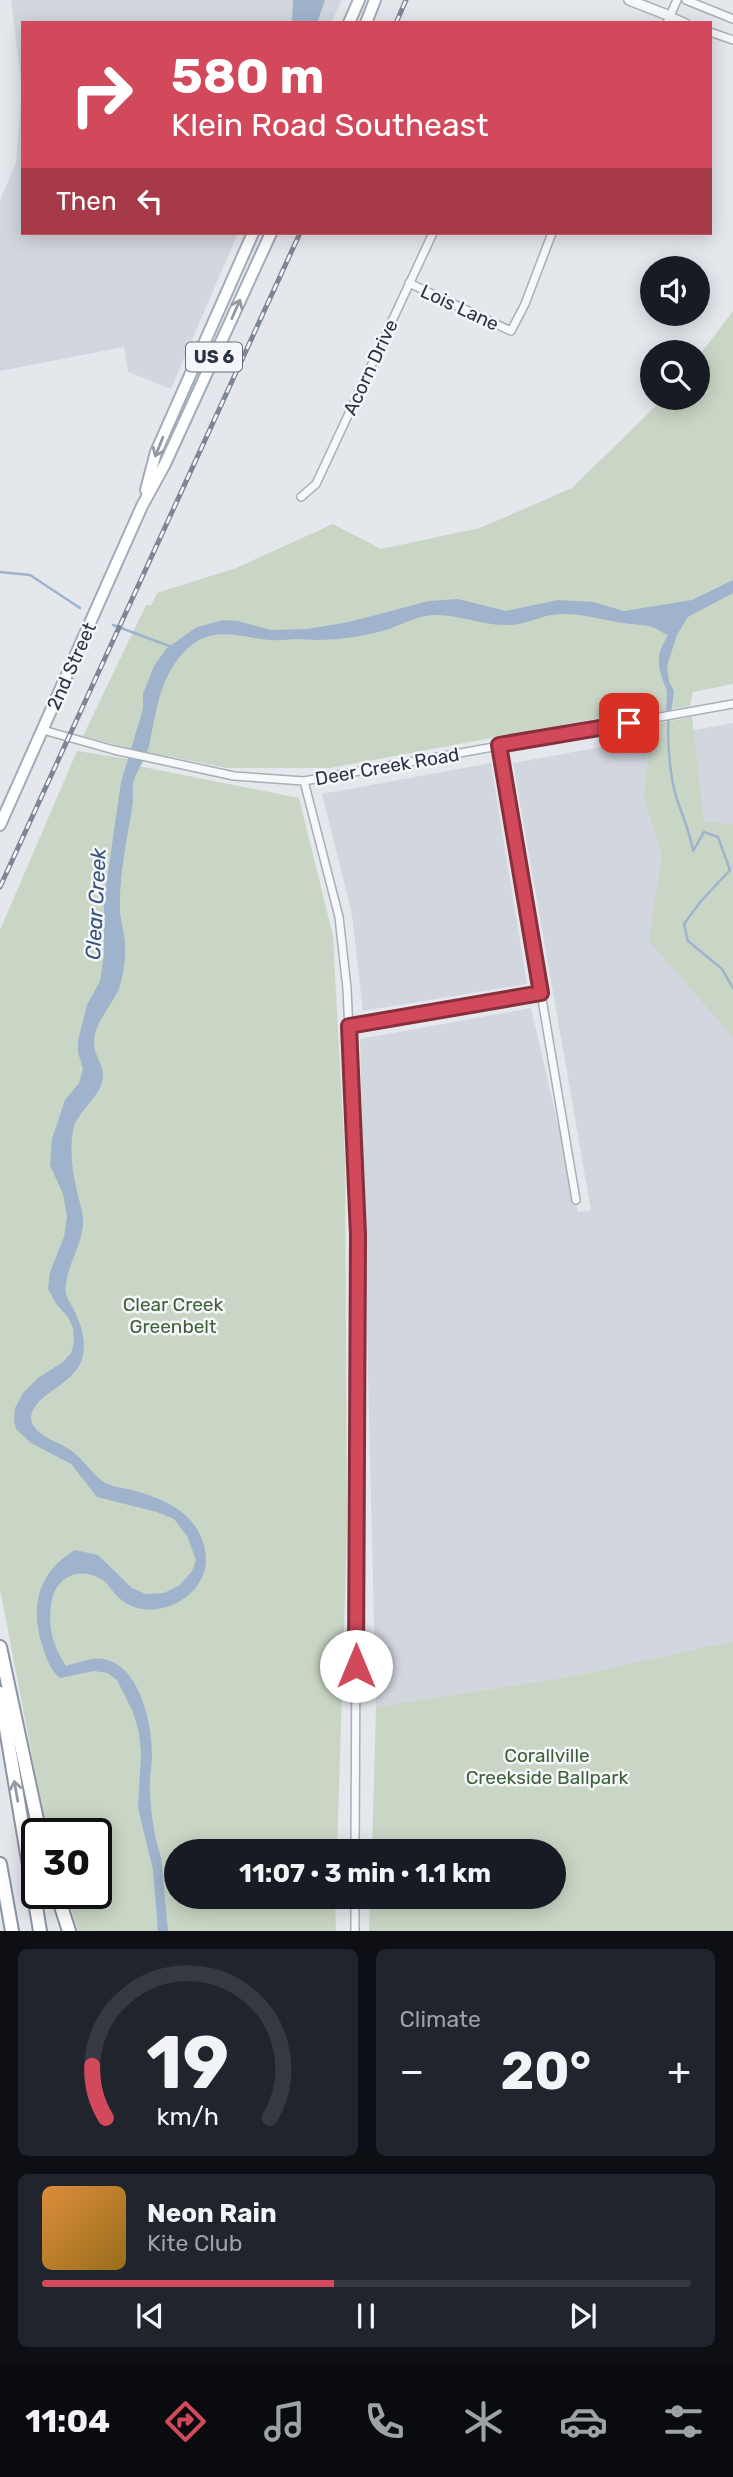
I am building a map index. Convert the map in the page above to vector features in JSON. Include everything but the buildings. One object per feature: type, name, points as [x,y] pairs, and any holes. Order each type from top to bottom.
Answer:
[{"type":"highway","points":[[0,1647],[37,1818]]},
{"type":"highway","points":[[0,1693],[40,1931]]},
{"type":"highway","points":[[0,1864],[12,1931]]},
{"type":"highway","points":[[62,1909],[69,1931]]},
{"type":"main road","points":[[350,21],[359,0]]},
{"type":"main road","points":[[367,21],[376,0]]},
{"type":"main road","name":"2nd Street","points":[[142,506],[156,452],[252,235]]},
{"type":"main road","name":"2nd Street","points":[[0,825],[142,506],[169,455],[270,235]]},
{"type":"street","points":[[629,0],[668,20],[677,0]]},
{"type":"street","points":[[686,0],[733,19]]},
{"type":"street","points":[[712,33],[733,40]]},
{"type":"street","name":"Acorn Drive","points":[[301,497],[316,484],[432,235]]},
{"type":"street","name":"Lois Lane","points":[[409,283],[511,331],[525,304],[549,235]]},
{"type":"street","name":"Deer Creek Road","points":[[43,730],[114,750],[234,776],[304,781],[733,704]]},
{"type":"street","points":[[499,745],[576,1200]]},
{"type":"street","points":[[304,781],[339,917],[349,1026],[358,1235],[355,1839]]},
{"type":"street","points":[[349,1026],[541,993]]},
{"type":"street","points":[[355,1909],[355,1931]]},
{"type":"shaded area","points":[[11,0],[342,0],[332,21],[21,21],[21,80]]},
{"type":"shaded area","points":[[21,100],[21,235],[237,235],[171,389],[128,372],[124,347],[0,371],[0,200],[16,163]]},
{"type":"shaded area","points":[[733,723],[733,1641],[574,1676],[376,1707],[360,1039],[531,1008],[578,1212],[591,1210],[513,763]]},
{"type":"shaded area","points":[[491,763],[527,984],[363,1011],[352,914],[322,794]]},
{"type":"green space","points":[[733,311],[733,684],[693,692],[690,706],[672,709],[674,700],[667,696],[666,711],[637,716],[621,714],[330,768],[227,768],[147,752],[149,745],[135,742],[132,749],[83,736],[146,605],[151,605],[157,593],[236,568],[333,524],[381,549],[480,528],[572,488],[652,410],[710,410],[710,341]]},
{"type":"green space","points":[[692,717],[704,822],[733,824],[733,1037],[649,941],[662,855],[644,797],[649,748],[655,724]]},
{"type":"green space","name":"Clear Creek Greenbelt","points":[[77,751],[129,759],[128,764],[299,798],[333,936],[345,1160],[347,1530],[337,1839],[164,1839],[164,1909],[335,1909],[336,1931],[78,1931],[71,1909],[112,1909],[112,1818],[44,1818],[0,1589],[0,930]]},
{"type":"green space","name":"Corallville Creekside Ballpark","points":[[733,1641],[733,1931],[369,1931],[370,1909],[566,1909],[566,1839],[372,1839],[376,1707],[574,1676]]},
{"type":"water","points":[[293,0],[325,0],[318,21],[292,21]]},
{"type":"water","points":[[733,580],[733,593],[688,617],[677,635],[667,666],[669,681],[674,691],[672,709],[666,711],[667,690],[659,655],[668,635],[649,626],[570,614],[551,615],[512,625],[433,615],[371,634],[325,640],[273,640],[214,635],[194,643],[184,652],[164,685],[148,751],[133,783],[133,804],[120,896],[125,940],[124,968],[118,991],[100,1021],[94,1040],[103,1071],[102,1083],[75,1123],[72,1137],[73,1174],[83,1222],[80,1240],[67,1276],[66,1294],[81,1327],[83,1355],[73,1374],[40,1401],[31,1417],[32,1423],[41,1434],[72,1451],[105,1483],[154,1497],[175,1507],[192,1522],[205,1548],[206,1565],[203,1576],[190,1594],[172,1605],[152,1610],[132,1606],[120,1599],[104,1581],[95,1576],[77,1574],[70,1576],[57,1587],[51,1605],[52,1637],[66,1666],[99,1659],[116,1664],[135,1684],[146,1712],[152,1759],[151,1808],[161,1857],[168,1931],[158,1931],[153,1870],[138,1808],[141,1754],[133,1712],[117,1680],[107,1673],[94,1671],[60,1678],[57,1675],[49,1663],[38,1631],[37,1604],[45,1579],[62,1559],[75,1550],[98,1555],[132,1588],[146,1594],[164,1593],[180,1585],[192,1571],[196,1560],[187,1536],[174,1519],[97,1497],[71,1464],[31,1443],[16,1429],[14,1421],[15,1408],[23,1393],[38,1378],[63,1362],[71,1353],[74,1343],[73,1328],[68,1317],[48,1289],[50,1272],[64,1237],[67,1217],[63,1194],[50,1165],[52,1139],[65,1100],[79,1083],[83,1069],[78,1040],[87,1005],[100,981],[104,955],[104,900],[121,782],[143,709],[143,694],[154,666],[166,649],[197,627],[223,620],[271,630],[307,629],[349,622],[429,601],[458,599],[506,611],[558,600],[593,602],[624,611],[692,600]]},
{"type":"waterway","points":[[0,572],[30,575],[80,608]]},
{"type":"waterway","points":[[113,625],[172,647]]},
{"type":"waterway","points":[[670,707],[670,766],[693,851],[704,832],[718,837],[730,870],[684,924],[688,941],[722,969],[733,988]]},
{"type":"railway","points":[[397,21],[406,0]]},
{"type":"railway","points":[[0,887],[299,235]]},
{"type":"route","points":[[356,1666],[358,1235],[349,1026],[541,993],[499,745],[629,723]]},
{"type":"water label","name":"Clear Creek","points":[[96,904]]}]
